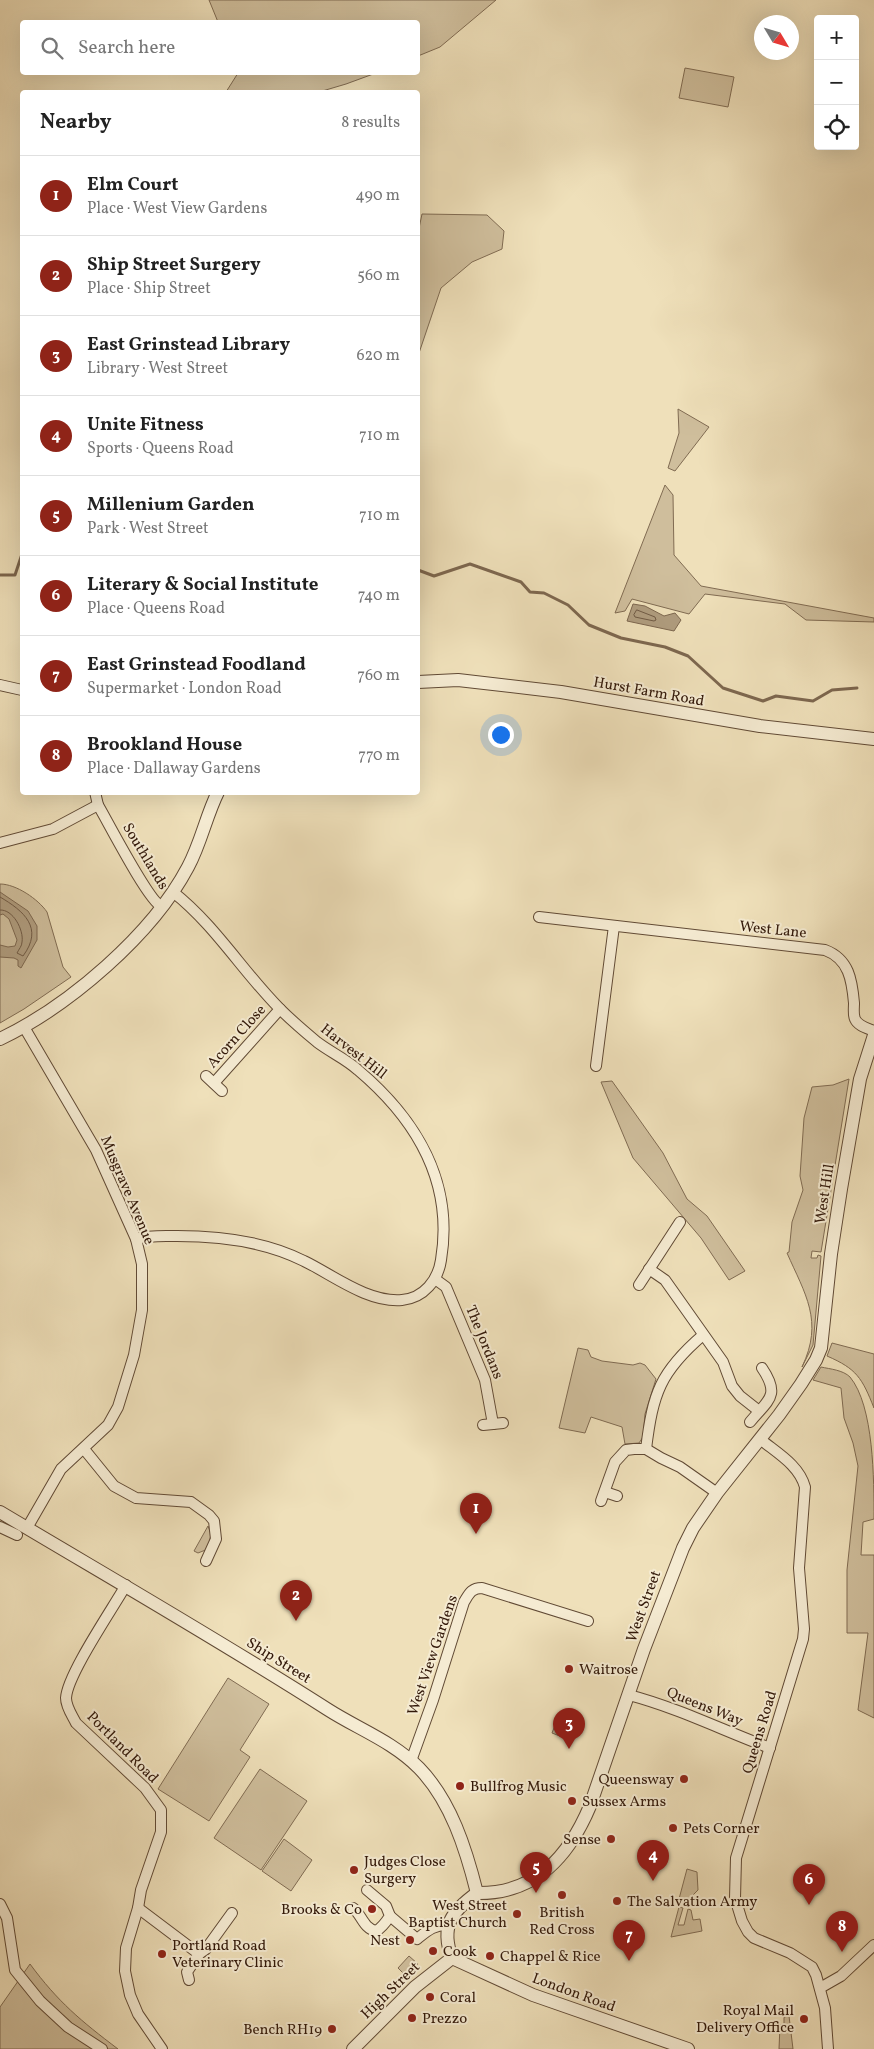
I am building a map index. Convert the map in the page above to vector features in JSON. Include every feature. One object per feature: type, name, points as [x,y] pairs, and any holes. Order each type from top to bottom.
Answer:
[{"type":"street","name":"Hurst Farm Road","points":[[420,682],[458,680],[561,692],[760,726],[874,739]]},
{"type":"street","points":[[0,685],[20,690]]},
{"type":"street","name":"Southlands","points":[[96,795],[98,805],[142,882],[157,904],[161,906]]},
{"type":"street","points":[[0,1039],[24,1027],[77,990],[117,956],[145,927],[172,892],[188,866],[207,814],[216,795]]},
{"type":"street","points":[[0,844],[52,828],[98,805]]},
{"type":"street","name":"Harvest Hill","points":[[136,1239],[148,1236],[213,1236],[276,1248],[364,1292],[384,1299],[401,1300],[415,1298],[424,1292],[435,1279],[440,1266],[444,1244],[440,1196],[430,1161],[414,1129],[386,1097],[357,1069],[316,1041],[280,1009],[191,906],[172,892]]},
{"type":"street","name":"West Lane","points":[[539,917],[825,950],[838,957],[848,970],[852,981],[854,1019],[861,1026],[874,1031]]},
{"type":"street","points":[[596,1066],[614,926]]},
{"type":"street","name":"Acorn Close","points":[[214,1083],[280,1009]]},
{"type":"street","name":"Musgrave Avenue","points":[[22,1531],[62,1469],[108,1425],[118,1407],[134,1355],[142,1310],[142,1264],[136,1239],[96,1150],[24,1027]]},
{"type":"street","name":"West Hill","points":[[816,1360],[823,1337],[831,1254],[840,1189],[860,1079],[874,1036]]},
{"type":"street","name":"Acorn Close","points":[[206,1076],[222,1091]]},
{"type":"street","points":[[639,1285],[680,1222]]},
{"type":"street","points":[[649,1269],[665,1280],[723,1362],[732,1386],[740,1396],[759,1411]]},
{"type":"street","name":"The Jordans","points":[[435,1279],[446,1287],[485,1380],[493,1424]]},
{"type":"street","points":[[646,1449],[650,1415],[662,1381],[681,1354],[703,1335]]},
{"type":"street","name":"West Street","points":[[477,1893],[494,1893],[514,1889],[552,1864],[568,1847],[580,1830],[682,1548],[716,1493],[760,1440],[816,1360]]},
{"type":"street","points":[[750,1422],[770,1398],[773,1388],[771,1381],[762,1368]]},
{"type":"street","name":"Queens Road","points":[[760,1440],[796,1469],[802,1477],[805,1487],[799,1568],[804,1629],[803,1639],[736,1858],[735,1884],[737,1909],[745,1926],[754,1938],[790,1953],[812,1967],[825,2008],[828,2049]]},
{"type":"street","points":[[84,1449],[114,1486],[136,1498],[191,1502],[209,1515],[214,1521],[216,1539],[206,1562]]},
{"type":"street","points":[[617,1496],[603,1497],[615,1462],[626,1450],[646,1449],[680,1467],[716,1493]]},
{"type":"street","name":"Ship Street","points":[[1,1520],[126,1585],[268,1670],[329,1711],[387,1743],[411,1761],[432,1784],[453,1820],[463,1841],[477,1893]]},
{"type":"street","name":"Portland Road","points":[[126,1585],[74,1674],[66,1698],[69,1710],[76,1723],[145,1788],[161,1810],[161,1832],[141,1890],[138,1908],[126,1948],[125,1971],[130,1995],[138,2014],[162,2049]]},
{"type":"street","name":"West View Gardens","points":[[411,1761],[433,1700],[464,1602],[469,1593],[475,1588],[490,1590],[588,1621]]},
{"type":"street","name":"Queens Way","points":[[629,1694],[684,1712],[770,1748]]},
{"type":"street","points":[[367,1890],[386,1906],[390,1916],[417,1939],[430,1928],[440,1924],[448,1925]]},
{"type":"street","points":[[452,1958],[446,1944],[448,1925],[452,1915],[464,1902],[477,1893]]},
{"type":"street","points":[[0,1904],[8,1918],[16,1970],[40,2001],[68,2028],[102,2049]]},
{"type":"street","points":[[138,1908],[199,1954]]},
{"type":"street","points":[[352,1908],[358,1912],[364,1924],[376,1931],[380,1929],[390,1916]]},
{"type":"street","points":[[189,1980],[187,1972],[199,1954],[206,1950],[232,1913]]},
{"type":"street","points":[[820,1988],[841,1976],[874,1945]]},
{"type":"street","name":"High Street","points":[[353,2049],[428,1975],[452,1958]]},
{"type":"street","name":"London Road","points":[[452,1958],[533,1995],[688,2049]]},
{"type":"shaded area","points":[[209,0],[496,0],[440,47],[420,55],[420,20],[217,20]]},
{"type":"shaded area","points":[[685,68],[734,77],[728,107],[679,98]]},
{"type":"shaded area","points":[[237,75],[371,75],[326,90],[227,90]]},
{"type":"shaded area","points":[[422,214],[487,215],[504,231],[502,249],[472,262],[441,288],[420,350],[420,224]]},
{"type":"shaded area","points":[[678,409],[709,427],[675,471],[668,468],[679,433]]},
{"type":"shaded area","points":[[665,485],[673,495],[674,555],[701,586],[874,618],[874,622],[806,620],[785,604],[705,594],[689,614],[632,599],[625,611],[615,613]]},
{"type":"shaded area","points":[[0,884],[20,889],[38,902],[47,912],[63,967],[71,977],[0,1023]]},
{"type":"shaded area","points":[[849,1079],[821,1252],[812,1251],[811,1258],[817,1258],[818,1255],[821,1256],[813,1345],[802,1367],[808,1351],[812,1322],[810,1308],[787,1253],[789,1252],[792,1222],[803,1190],[800,1176],[804,1118],[812,1087],[833,1085]]},
{"type":"shaded area","points":[[612,1081],[663,1153],[687,1199],[707,1216],[745,1271],[729,1280],[701,1238],[633,1158],[601,1082]]},
{"type":"shaded area","points":[[832,1343],[874,1354],[874,1408],[862,1382],[852,1370],[827,1356]]},
{"type":"shaded area","points":[[578,1348],[588,1350],[591,1357],[602,1361],[633,1365],[640,1363],[645,1365],[656,1379],[645,1414],[643,1437],[639,1443],[625,1444],[622,1427],[591,1417],[585,1433],[559,1428]]},
{"type":"shaded area","points":[[821,1367],[840,1371],[850,1377],[858,1390],[868,1424],[873,1465],[874,1519],[863,1522],[861,1555],[874,1555],[874,1718],[858,1710],[868,1633],[847,1633],[847,1570],[858,1466],[853,1443],[844,1418],[841,1388],[813,1380]]},
{"type":"shaded area","points":[[208,1526],[211,1534],[208,1549],[198,1553],[194,1551]]},
{"type":"shaded area","points":[[228,1678],[269,1704],[240,1750],[250,1757],[209,1821],[158,1789]]},
{"type":"shaded area","points":[[559,1715],[571,1719],[565,1738],[552,1733]]},
{"type":"shaded area","points":[[260,1769],[307,1801],[261,1870],[214,1838]]},
{"type":"shaded area","points":[[284,1839],[312,1860],[291,1891],[262,1871]]},
{"type":"shaded area","points":[[687,1869],[697,1872],[698,1890],[687,1901],[679,1899]]},
{"type":"shaded area","points":[[679,1907],[683,1908],[678,1925],[684,1925],[688,1909],[691,1910],[693,1920],[700,1919],[702,1931],[671,1937]]},
{"type":"shaded area","points":[[409,1956],[418,1964],[406,1976],[398,1968]]},
{"type":"shaded area","points":[[30,1964],[50,1989],[71,2010],[118,2049],[0,2049],[0,2007]]},
{"type":"shaded area","points":[[789,2016],[793,2049],[779,2049],[780,2025],[784,2025],[784,2017]]},
{"type":"water","points":[[633,604],[645,606],[664,616],[675,613],[681,620],[674,631],[627,621]]},
{"type":"water","points":[[0,892],[28,911],[37,926],[37,940],[21,968],[18,966],[18,960],[0,957],[0,945],[15,946],[17,940],[9,919],[3,914],[0,915]]},
{"type":"waterway","points":[[0,575],[15,575],[20,560]]},
{"type":"waterway","points":[[420,571],[434,576],[470,564],[521,582],[530,592],[544,593],[568,605],[589,625],[621,638],[665,647],[688,656],[723,688],[763,701],[776,696],[813,701],[832,690],[857,688]]},
{"type":"place","name":"Elm Court","points":[[476,1534]]},
{"type":"place","name":"Ship Street Surgery","points":[[296,1621]]},
{"type":"place","name":"Waitrose","points":[[569,1669]]},
{"type":"place","name":"East Grinstead Library","points":[[569,1749]]},
{"type":"place","name":"Queensway","points":[[684,1779]]},
{"type":"place","name":"Bullfrog Music","points":[[460,1786]]},
{"type":"place","name":"Sussex Arms","points":[[572,1801]]},
{"type":"place","name":"Pets Corner","points":[[673,1828]]},
{"type":"place","name":"Sense","points":[[611,1839]]},
{"type":"place","name":"Judges Close Surgery","points":[[354,1870]]},
{"type":"place","name":"Unite Fitness","points":[[653,1881]]},
{"type":"place","name":"Millenium Garden","points":[[536,1893]]},
{"type":"place","name":"British Red Cross","points":[[562,1895]]},
{"type":"place","name":"The Salvation Army","points":[[617,1901]]},
{"type":"place","name":"Literary & Social Institute","points":[[809,1905]]},
{"type":"place","name":"Brooks & Co","points":[[372,1909]]},
{"type":"place","name":"West Street Baptist Church","points":[[517,1914]]},
{"type":"place","name":"Nest","points":[[410,1940]]},
{"type":"place","name":"Cook","points":[[433,1951]]},
{"type":"place","name":"Brookland House","points":[[842,1952]]},
{"type":"place","name":"Portland Road Veterinary Clinic","points":[[162,1954]]},
{"type":"place","name":"Chappel & Rice","points":[[490,1956]]},
{"type":"place","name":"East Grinstead Foodland","points":[[629,1961]]},
{"type":"place","name":"Coral","points":[[430,1997]]},
{"type":"place","name":"Prezzo","points":[[412,2018]]},
{"type":"place","name":"Royal Mail Delivery Office","points":[[804,2019]]},
{"type":"place","name":"Bench RH19","points":[[332,2029]]}]
